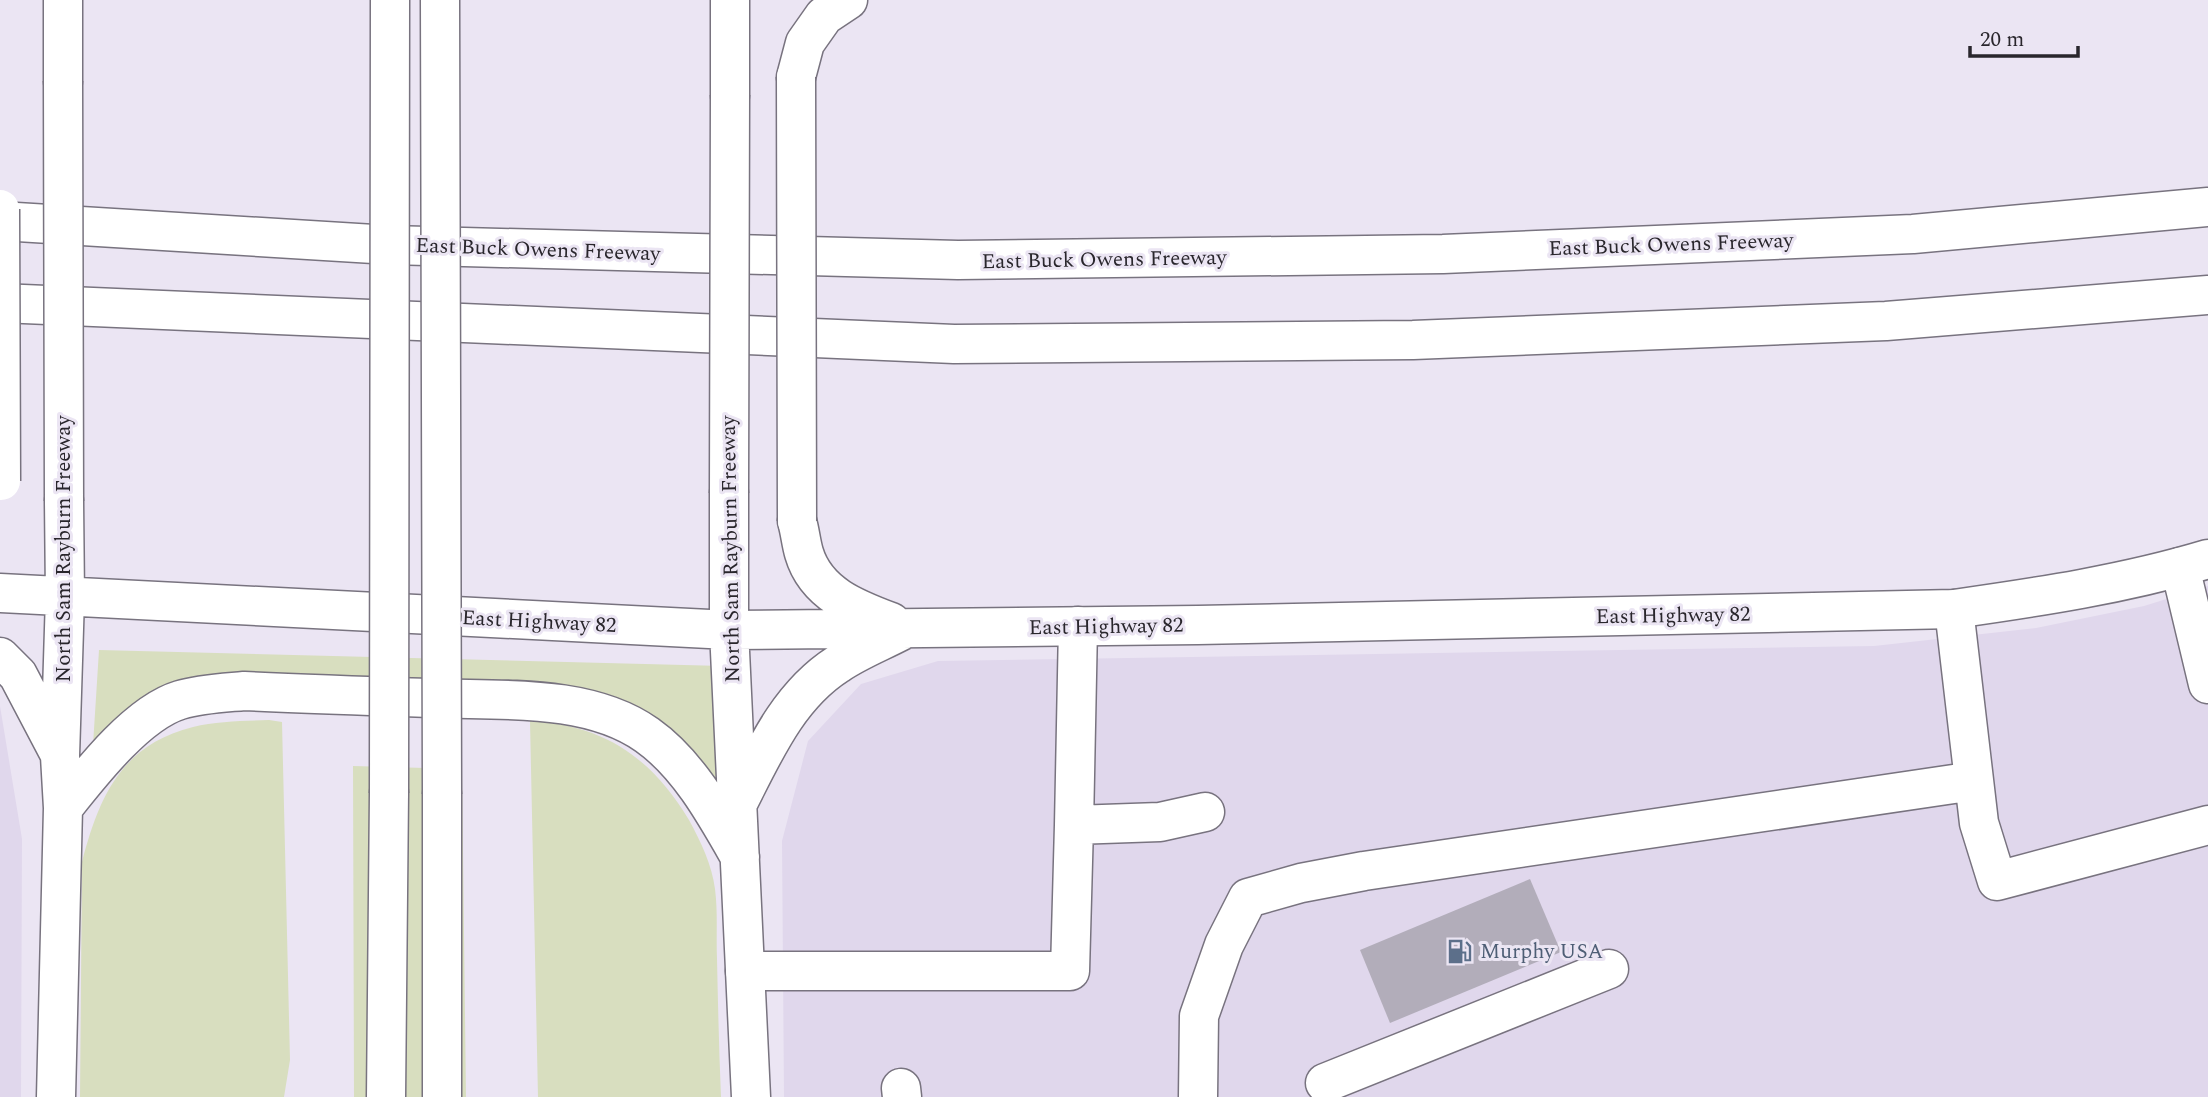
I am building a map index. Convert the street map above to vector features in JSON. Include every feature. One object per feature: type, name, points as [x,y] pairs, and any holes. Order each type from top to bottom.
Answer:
[{"type":"main road","name":"North Sam Rayburn Freeway","points":[[56,1097],[62,808],[60,756],[65,597],[63,0]]},
{"type":"main road","points":[[386,1097],[390,0]]},
{"type":"main road","points":[[440,0],[442,1097]]},
{"type":"main road","name":"North Sam Rayburn Freeway","points":[[730,0],[729,630],[751,1097]]},
{"type":"main road","points":[[848,0],[824,16],[805,43],[796,77],[797,521],[805,556],[819,581],[839,600],[906,628]]},
{"type":"main road","name":"East Buck Owens Freeway","points":[[0,221],[390,245],[958,260],[1443,254],[1899,235],[2208,207]]},
{"type":"main road","points":[[0,209],[1,484]]},
{"type":"main road","points":[[0,303],[954,344],[1413,340],[1886,321],[2208,295]]},
{"type":"main road","points":[[2194,563],[2208,684]]},
{"type":"main road","name":"East Highway 82","points":[[0,593],[729,630],[1078,626],[1954,609],[2067,592],[2194,563]]},
{"type":"main road","points":[[1954,609],[1979,823],[1997,881],[2208,825]]},
{"type":"main road","points":[[745,971],[1070,971],[1078,626]]},
{"type":"main road","points":[[737,805],[772,736],[808,688],[838,664],[906,628]]},
{"type":"main road","points":[[0,657],[18,675],[60,756]]},
{"type":"main road","points":[[62,808],[95,767],[154,713],[178,701],[205,695],[244,691],[558,703],[616,716],[666,750],[701,792],[740,857]]},
{"type":"main road","points":[[1198,1097],[1199,1016],[1224,945],[1248,898],[1301,883],[1364,871],[1974,781]]},
{"type":"main road","points":[[1073,825],[1160,822],[1206,813]]},
{"type":"main road","points":[[1325,1083],[1609,969]]},
{"type":"shaded area","points":[[2208,586],[2208,1097],[784,1097],[782,841],[808,741],[861,684],[938,661],[1874,646],[2036,628],[2144,606]]},
{"type":"shaded area","points":[[0,706],[22,839],[21,1097],[0,1097]]},
{"type":"green space","points":[[99,650],[723,666],[721,788],[633,717],[275,687],[93,745]]},
{"type":"green space","points":[[269,720],[282,722],[290,1060],[284,1097],[80,1097],[82,862],[96,816],[106,795],[131,760],[168,735],[211,724]]},
{"type":"green space","points":[[530,721],[581,729],[623,748],[659,779],[698,837],[714,880],[716,898],[721,1097],[538,1097]]},
{"type":"green space","points":[[353,766],[462,769],[466,1097],[354,1097]]},
{"type":"building","name":"Murphy USA","points":[[1530,879],[1561,952],[1390,1023],[1360,950]]},
{"type":"place","name":"Murphy USA","points":[[1460,951]]}]
